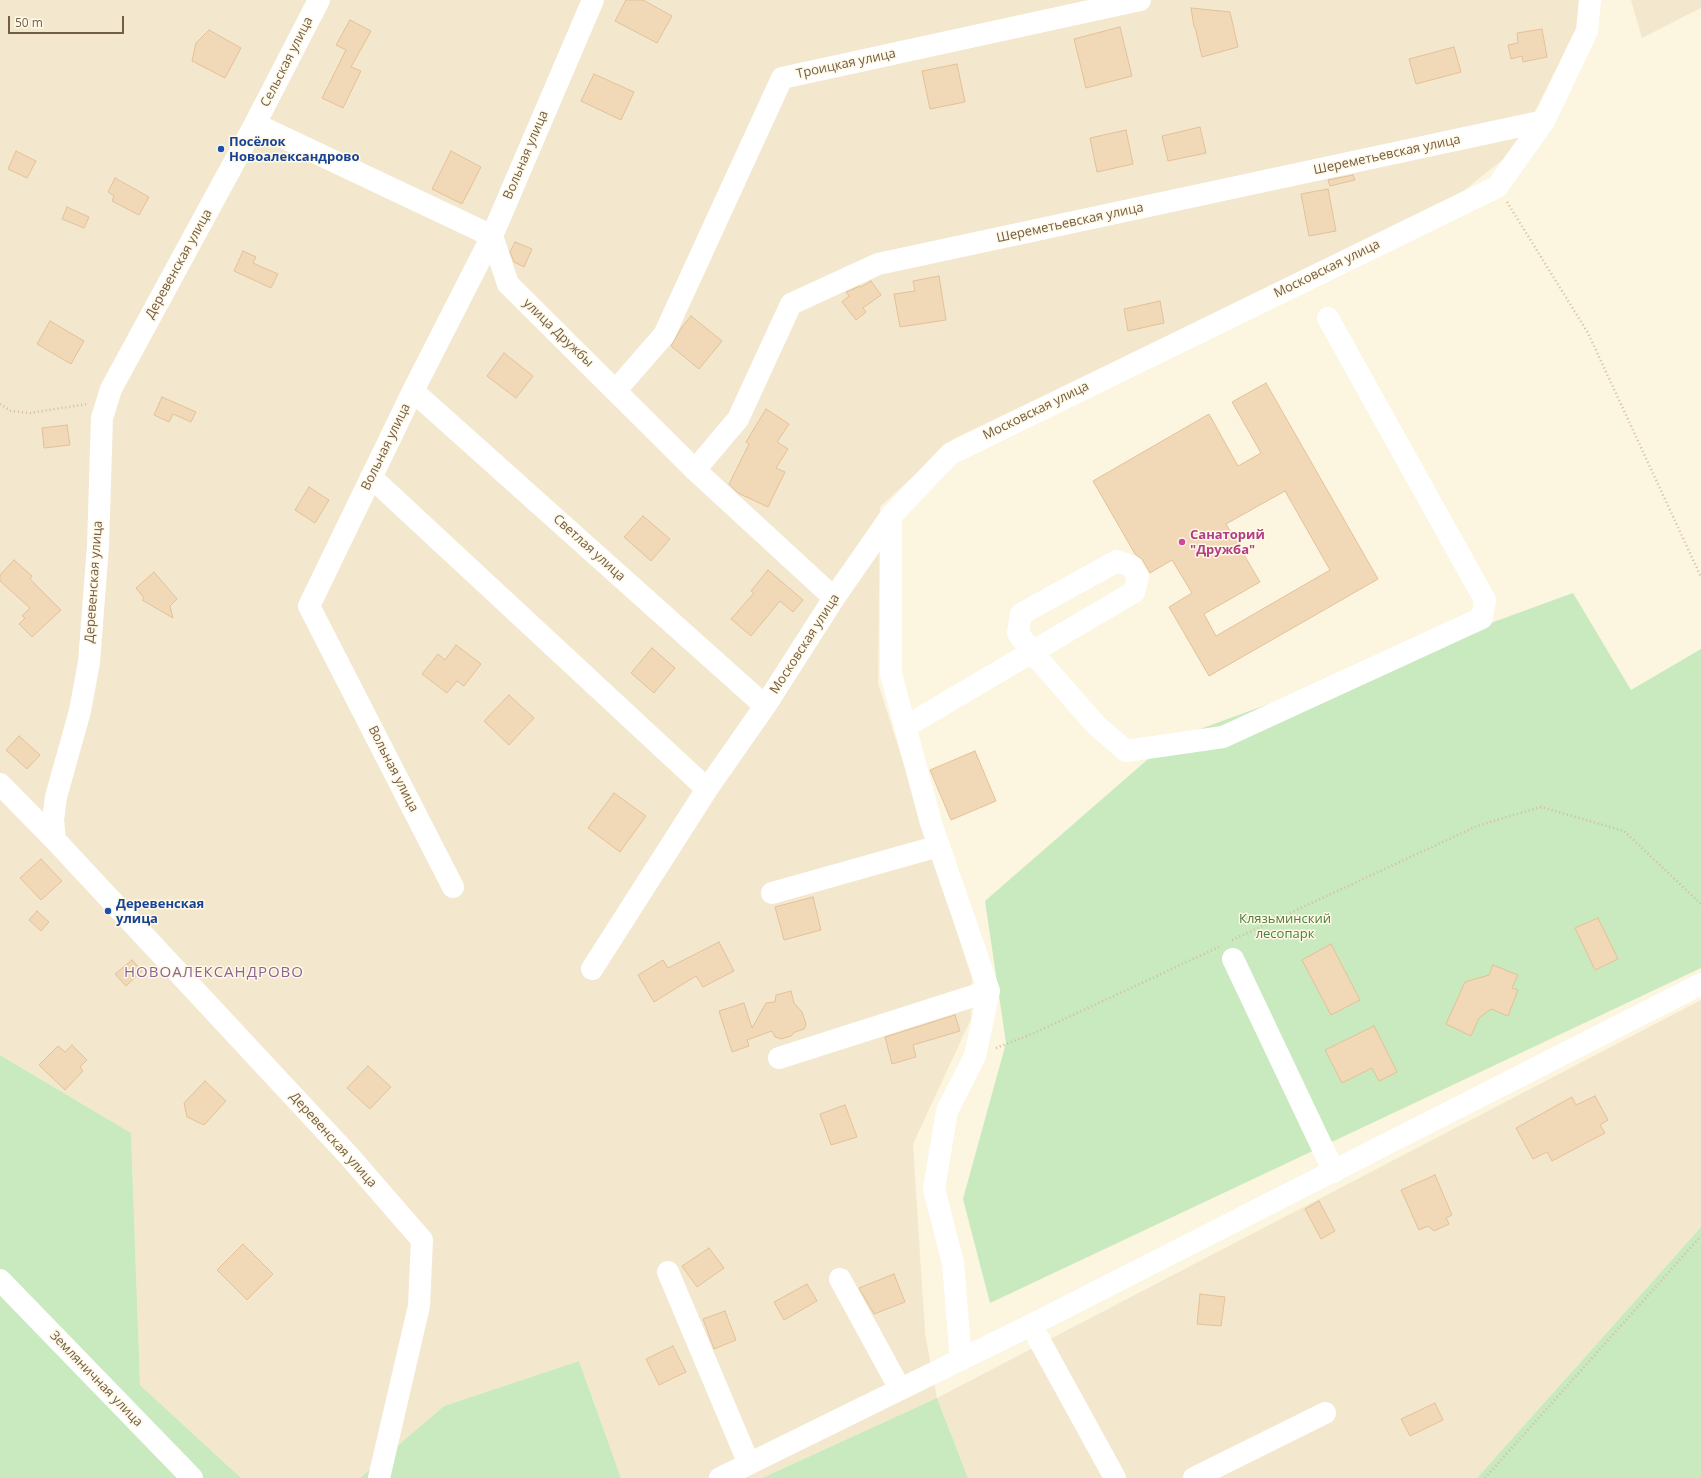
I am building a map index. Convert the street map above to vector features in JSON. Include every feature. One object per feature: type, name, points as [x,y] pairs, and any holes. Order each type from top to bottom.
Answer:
[{"type":"street","name":"Сельская улица","points":[[256,124],[319,0]]},
{"type":"street","name":"Вольная улица","points":[[453,887],[309,606],[371,477],[492,236],[592,0]]},
{"type":"street","name":"Троицкая улица","points":[[616,390],[664,335],[782,78],[1140,0]]},
{"type":"street","name":"Московская улица","points":[[592,969],[707,789],[765,706],[834,598],[891,516],[950,454],[1497,186],[1544,121],[1587,31],[1590,0]]},
{"type":"street","name":"Шереметьевская улица","points":[[695,470],[738,419],[791,304],[878,264],[1544,121]]},
{"type":"street","points":[[256,124],[492,236]]},
{"type":"street","name":"Деревенская улица","points":[[256,124],[111,389],[102,418],[98,546],[89,662],[80,711],[56,797],[53,820],[55,840],[349,1156],[422,1240],[419,1306],[379,1478]]},
{"type":"street","name":"улица Дружбы","points":[[492,236],[508,284],[695,470],[834,598]]},
{"type":"street","points":[[905,727],[1032,652],[1134,592],[1138,577],[1131,566],[1117,561],[1021,614],[1018,633],[1032,652],[1096,725],[1126,751],[1223,737],[1482,618],[1485,600],[1328,318]]},
{"type":"street","name":"Светлая улица","points":[[414,391],[765,706]]},
{"type":"street","points":[[371,477],[707,789]]},
{"type":"street","points":[[891,516],[891,674],[939,846],[989,991],[975,1056],[947,1111],[934,1189],[953,1263],[961,1360]]},
{"type":"street","points":[[0,784],[55,840]]},
{"type":"street","points":[[772,893],[939,846]]},
{"type":"street","points":[[1233,959],[1334,1172]]},
{"type":"street","points":[[720,1478],[1031,1325],[1701,984]]},
{"type":"street","points":[[779,1058],[989,991]]},
{"type":"street","points":[[668,1272],[749,1464]]},
{"type":"street","points":[[840,1279],[900,1389]]},
{"type":"street","name":"Земляничная улица","points":[[0,1280],[192,1478]]},
{"type":"street","points":[[1031,1325],[1115,1478]]},
{"type":"street","points":[[1194,1478],[1325,1413]]},
{"type":"path","points":[[1497,186],[1588,333],[1701,577]]},
{"type":"path","points":[[0,404],[11,411],[30,413],[86,404],[111,389]]},
{"type":"path","points":[[975,1056],[1032,1034],[1477,826],[1541,807],[1624,831],[1701,904]]},
{"type":"path","points":[[1486,1478],[1701,1236]]},
{"type":"shaded area","points":[[0,0],[1579,0],[1578,25],[1516,149],[1451,201],[953,439],[880,507],[878,683],[972,979],[971,1019],[913,1144],[925,1333],[937,1398],[762,1478],[621,1478],[579,1361],[444,1406],[360,1478],[241,1478],[140,1385],[131,1133],[0,1055]]},
{"type":"shaded area","points":[[1631,0],[1701,0],[1701,8],[1642,38]]},
{"type":"shaded area","points":[[1701,1000],[1701,1227],[1477,1478],[968,1478],[937,1398]]},
{"type":"green space","name":"Клязьминский лесопарк","points":[[1573,593],[1631,690],[1701,649],[1701,968],[990,1303],[963,1199],[1006,1043],[985,901],[1170,740]]},
{"type":"green space","points":[[0,1055],[131,1133],[140,1385],[241,1478],[0,1478]]},
{"type":"green space","points":[[1701,1227],[1701,1478],[1477,1478]]},
{"type":"green space","points":[[579,1361],[621,1478],[360,1478],[444,1406]]},
{"type":"green space","points":[[937,1398],[968,1478],[762,1478]]},
{"type":"building","points":[[626,0],[643,0],[672,16],[657,43],[615,21]]},
{"type":"building","points":[[1191,8],[1230,12],[1238,47],[1202,57],[1194,27]]},
{"type":"building","points":[[350,20],[371,31],[351,67],[361,71],[343,108],[322,98],[346,50],[336,45]]},
{"type":"building","points":[[1120,27],[1132,76],[1086,88],[1074,39]]},
{"type":"building","points":[[1542,29],[1547,57],[1523,62],[1522,56],[1511,59],[1508,45],[1518,43],[1517,33]]},
{"type":"building","points":[[209,30],[241,48],[225,78],[192,61],[196,43]]},
{"type":"building","points":[[1454,47],[1461,72],[1416,84],[1409,59]]},
{"type":"building","points":[[957,64],[965,102],[930,109],[922,71]]},
{"type":"building","points":[[594,74],[634,92],[621,120],[581,101]]},
{"type":"building","points":[[1200,127],[1206,153],[1168,161],[1162,136]]},
{"type":"building","points":[[1126,130],[1133,164],[1097,172],[1090,138]]},
{"type":"building","points":[[16,151],[36,161],[27,178],[8,169]]},
{"type":"building","points":[[451,151],[481,167],[462,204],[432,189]]},
{"type":"building","points":[[1353,175],[1355,180],[1330,186],[1328,180]]},
{"type":"building","points":[[115,178],[149,197],[139,215],[112,201],[114,196],[108,192]]},
{"type":"building","points":[[1328,189],[1336,231],[1309,236],[1301,194]]},
{"type":"building","points":[[67,207],[89,217],[84,228],[62,219]]},
{"type":"building","points":[[515,242],[532,249],[524,267],[514,262],[510,252]]},
{"type":"building","points":[[243,251],[256,257],[253,263],[278,274],[271,288],[234,271]]},
{"type":"building","points":[[939,276],[946,320],[900,327],[894,294],[915,291],[913,281]]},
{"type":"building","points":[[871,281],[881,295],[863,308],[866,312],[856,320],[842,302],[849,296],[846,292],[860,286],[861,287]]},
{"type":"building","points":[[1160,301],[1164,323],[1128,331],[1124,309]]},
{"type":"building","points":[[691,316],[722,341],[699,369],[671,346],[682,327]]},
{"type":"building","points":[[50,321],[84,341],[71,364],[37,344]]},
{"type":"building","points":[[504,353],[533,376],[516,398],[487,376]]},
{"type":"building","name":"Санаторий \"Дружба\"","points":[[1266,383],[1378,579],[1209,676],[1169,607],[1192,593],[1172,560],[1150,573],[1142,559],[1135,554],[1093,481],[1209,414],[1238,466],[1261,453],[1232,402]],"holes":[[[1285,491],[1330,570],[1216,636],[1204,614],[1260,582],[1226,524]]]},
{"type":"building","points":[[162,397],[196,412],[191,422],[173,414],[169,422],[154,415]]},
{"type":"building","points":[[766,409],[789,424],[777,442],[788,449],[776,468],[785,472],[768,507],[738,493],[729,484],[749,444],[746,442]]},
{"type":"building","points":[[67,425],[70,445],[44,448],[42,428]]},
{"type":"building","points":[[309,487],[329,500],[315,523],[295,510]]},
{"type":"building","points":[[643,516],[670,539],[651,561],[624,537]]},
{"type":"building","points":[[14,560],[32,576],[30,579],[61,610],[32,637],[19,624],[25,618],[22,616],[30,608],[0,581],[0,575]]},
{"type":"building","points":[[768,570],[803,600],[793,612],[780,601],[751,636],[731,619],[754,593],[751,591]]},
{"type":"building","points":[[154,572],[177,599],[170,606],[173,618],[142,600],[144,598],[136,588]]},
{"type":"building","points":[[456,645],[481,664],[464,686],[457,681],[447,693],[422,674],[438,654],[445,660]]},
{"type":"building","points":[[652,648],[675,668],[654,693],[631,673]]},
{"type":"building","points":[[509,695],[534,718],[509,745],[484,721]]},
{"type":"building","points":[[19,736],[40,755],[27,769],[6,750]]},
{"type":"building","points":[[975,751],[996,801],[951,820],[930,770]]},
{"type":"building","points":[[614,793],[646,816],[620,852],[588,828]]},
{"type":"building","points":[[41,859],[62,881],[41,900],[20,878]]},
{"type":"building","points":[[813,897],[821,930],[784,940],[775,907]]},
{"type":"building","points":[[37,911],[49,922],[41,931],[29,920]]},
{"type":"building","points":[[1598,918],[1618,959],[1595,970],[1575,928]]},
{"type":"building","points":[[719,942],[734,971],[703,987],[696,976],[654,1002],[638,975],[663,960],[668,968]]},
{"type":"building","points":[[1331,944],[1360,1000],[1331,1015],[1302,960]]},
{"type":"building","points":[[132,960],[142,971],[126,986],[115,974]]},
{"type":"building","points":[[1493,965],[1518,975],[1512,988],[1518,990],[1508,1016],[1491,1009],[1479,1018],[1471,1036],[1446,1024],[1465,982],[1489,975]]},
{"type":"building","points":[[791,991],[794,1003],[802,1012],[806,1024],[804,1029],[795,1032],[791,1036],[781,1039],[775,1037],[772,1031],[747,1040],[749,1046],[732,1052],[719,1011],[744,1003],[752,1028],[766,1003],[775,1002],[776,995]]},
{"type":"building","points":[[955,1015],[960,1031],[913,1045],[916,1057],[892,1064],[885,1037]]},
{"type":"building","points":[[1374,1026],[1397,1072],[1379,1081],[1372,1068],[1342,1083],[1325,1050]]},
{"type":"building","points":[[72,1045],[87,1060],[80,1067],[83,1071],[65,1090],[39,1065],[58,1046],[65,1052]]},
{"type":"building","points":[[368,1066],[391,1087],[370,1109],[347,1088]]},
{"type":"building","points":[[205,1081],[226,1101],[204,1125],[187,1117],[184,1103]]},
{"type":"building","points":[[1595,1096],[1608,1120],[1600,1125],[1605,1133],[1552,1161],[1547,1152],[1533,1159],[1516,1128],[1572,1097],[1576,1105]]},
{"type":"building","points":[[845,1105],[857,1137],[831,1145],[820,1114]]},
{"type":"building","points":[[1435,1175],[1452,1215],[1446,1218],[1449,1224],[1434,1231],[1428,1226],[1419,1230],[1401,1190]]},
{"type":"building","points":[[1319,1201],[1335,1231],[1321,1239],[1305,1209]]},
{"type":"building","points":[[243,1244],[273,1274],[247,1300],[217,1270]]},
{"type":"building","points":[[709,1248],[724,1268],[697,1287],[682,1266]]},
{"type":"building","points":[[894,1274],[905,1302],[874,1314],[859,1288]]},
{"type":"building","points":[[807,1284],[817,1301],[784,1320],[774,1302]]},
{"type":"building","points":[[1200,1294],[1225,1297],[1221,1326],[1197,1324]]},
{"type":"building","points":[[725,1311],[736,1340],[714,1349],[703,1319]]},
{"type":"building","points":[[673,1346],[686,1372],[659,1385],[646,1359]]},
{"type":"building","points":[[1435,1403],[1443,1420],[1410,1436],[1401,1419]]},
{"type":"place","name":"Посёлок Новоалександрово","points":[[221,149]]},
{"type":"place","name":"Санаторий \"Дружба\"","points":[[1182,542]]},
{"type":"place","name":"Деревенская улица","points":[[108,911]]},
{"type":"district","name":"НОВОАЛЕКСАНДРОВО","points":[[214,973]]}]
